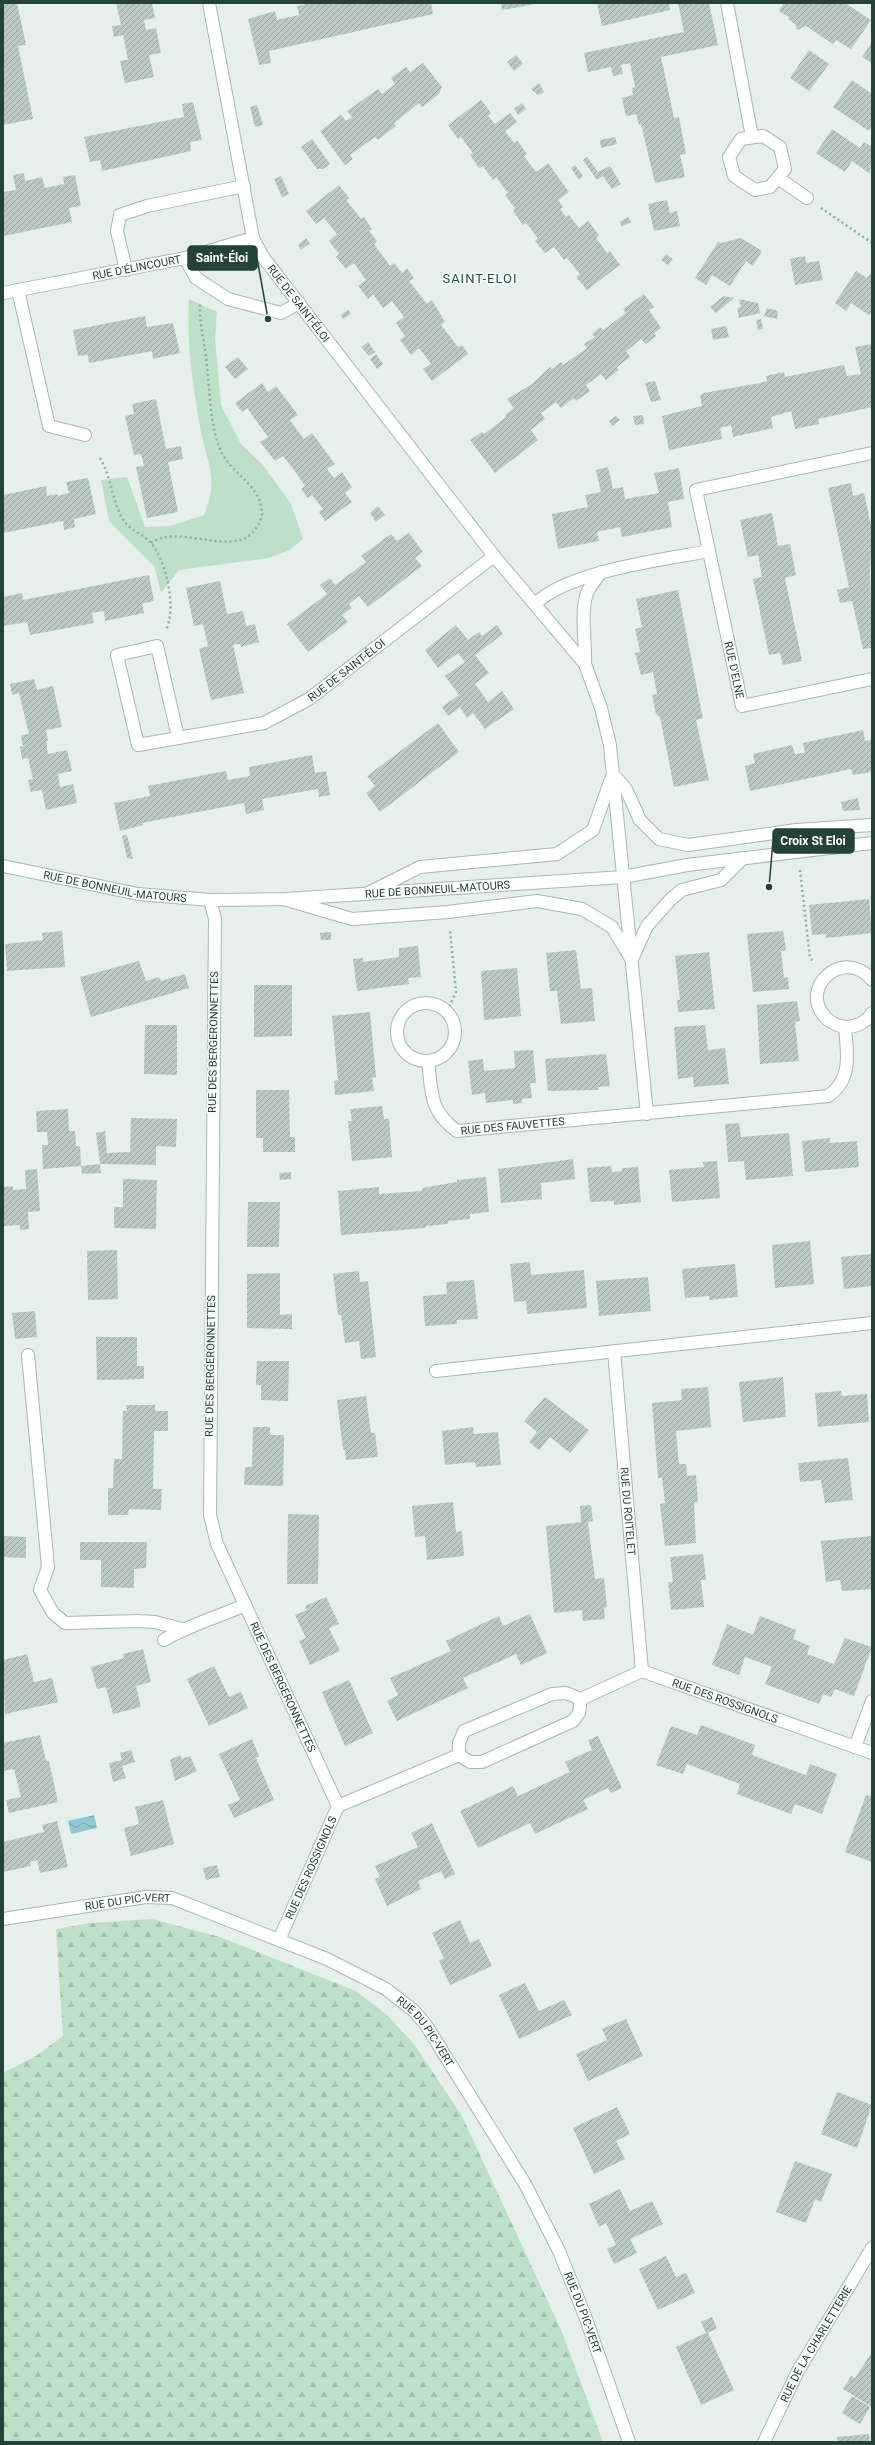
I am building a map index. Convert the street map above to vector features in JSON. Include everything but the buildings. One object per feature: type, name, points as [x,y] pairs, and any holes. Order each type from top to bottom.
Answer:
[{"type":"street","name":"RUE DE SAINT-ÉLOI","points":[[209,3],[254,238],[263,257],[494,556],[585,664],[601,708],[610,745],[623,877]]},
{"type":"street","points":[[727,3],[752,137]]},
{"type":"street","points":[[763,136],[780,147],[785,169],[778,178],[770,187],[756,190],[734,176],[729,157],[741,139],[763,136]]},
{"type":"street","points":[[778,178],[806,198]]},
{"type":"street","points":[[126,270],[117,231],[120,215],[147,206],[244,186]]},
{"type":"street","name":"RUE D'ÉLINCOURT","points":[[3,293],[185,258],[254,238]]},
{"type":"street","points":[[185,258],[196,278],[206,286],[228,299],[281,313],[299,303]]},
{"type":"street","points":[[18,290],[49,426],[85,435]]},
{"type":"street","name":"RUE D'ELNE","points":[[872,453],[696,490],[742,706],[872,679]]},
{"type":"street","points":[[535,604],[545,594],[601,572],[709,551]]},
{"type":"street","name":"RUE DE SAINT-ÉLOI","points":[[157,646],[117,655],[138,746],[178,737],[264,723],[309,699],[494,556]]},
{"type":"street","points":[[585,664],[586,640],[583,613],[587,592],[601,572]]},
{"type":"street","points":[[157,646],[178,737]]},
{"type":"street","points":[[366,894],[420,867],[557,854],[593,830],[613,774],[626,789],[640,820],[659,839],[688,845],[796,830],[872,826]]},
{"type":"street","name":"RUE DE BONNEUIL-MATOURS","points":[[3,866],[138,894],[210,900],[286,900],[623,877],[743,858],[872,843]]},
{"type":"street","points":[[631,960],[647,926],[671,899],[682,890],[720,880],[743,858]]},
{"type":"street","points":[[623,877],[647,1114]]},
{"type":"street","name":"RUE DES BERGERONNETTES","points":[[210,900],[214,927],[210,1502],[215,1538],[338,1806]]},
{"type":"street","points":[[286,900],[352,919],[448,912],[537,901],[582,909],[612,927],[631,960]]},
{"type":"street","points":[[872,980],[860,970],[851,967],[842,967],[826,976],[818,991],[819,1007],[829,1021],[845,1027],[863,1023],[872,1014]]},
{"type":"street","points":[[420,1003],[439,1006],[447,1011],[455,1028],[455,1038],[445,1054],[428,1061],[418,1060],[402,1050],[398,1041],[398,1021],[403,1013],[420,1003]]},
{"type":"street","name":"RUE DES FAUVETTES","points":[[428,1061],[434,1103],[442,1120],[457,1131],[828,1096],[837,1090],[848,1070],[845,1027]]},
{"type":"street","points":[[436,1371],[872,1323]]},
{"type":"street","name":"RUE DU ROITELET","points":[[614,1351],[642,1671]]},
{"type":"street","points":[[28,1356],[48,1567],[40,1590],[53,1613],[65,1624],[138,1621],[155,1622],[182,1629]]},
{"type":"street","points":[[164,1640],[182,1629],[208,1621],[245,1605]]},
{"type":"street","points":[[580,1699],[579,1713],[573,1722],[482,1762],[470,1762],[459,1755],[459,1742],[464,1731],[552,1694],[566,1693],[580,1699],[642,1671]]},
{"type":"street","name":"RUE DES ROSSIGNOLS","points":[[642,1671],[872,1753]]},
{"type":"street","points":[[855,1747],[872,1701]]},
{"type":"street","name":"RUE DES ROSSIGNOLS","points":[[279,1940],[338,1806],[459,1755]]},
{"type":"street","name":"RUE DU PIC-VERT","points":[[3,1919],[132,1898],[158,1897],[188,1903],[327,1959],[386,1989],[414,2011],[426,2025],[525,2184],[559,2251],[585,2316],[629,2442]]},
{"type":"street","name":"RUE DE LA CHARLETTERIE","points":[[764,2442],[798,2371],[872,2248]]},
{"type":"path","points":[[806,198],[872,243]]},
{"type":"path","points":[[151,543],[158,538],[194,538],[221,541],[243,540],[254,533],[263,513],[259,496],[222,453],[216,433],[208,390],[207,358],[199,318],[200,300],[206,286]]},
{"type":"path","points":[[100,458],[106,468],[118,510],[125,522],[151,543],[166,574],[171,592],[167,627],[157,646]]},
{"type":"path","points":[[798,851],[810,958],[826,976]]},
{"type":"path","points":[[447,1011],[456,992],[448,912]]},
{"type":"green space","points":[[189,299],[217,312],[215,338],[221,405],[241,444],[263,465],[291,504],[303,539],[290,550],[269,558],[179,570],[161,593],[154,566],[109,521],[101,480],[127,477],[145,527],[170,526],[204,515],[209,502],[211,480],[200,427],[189,347]]},
{"type":"green space","points":[[152,1919],[220,1937],[356,1991],[387,2015],[414,2044],[462,2116],[562,2332],[603,2442],[3,2442],[3,2073],[36,2056],[63,2036],[56,1929],[90,1923]]},
{"type":"water","points":[[94,1815],[97,1828],[71,1834],[68,1821]]},
{"type":"place","name":"Saint-Éloi","points":[[268,319]]},
{"type":"place","name":"Croix St Eloi","points":[[769,887]]},
{"type":"district","name":"SAINT-ELOI","points":[[480,278]]}]
